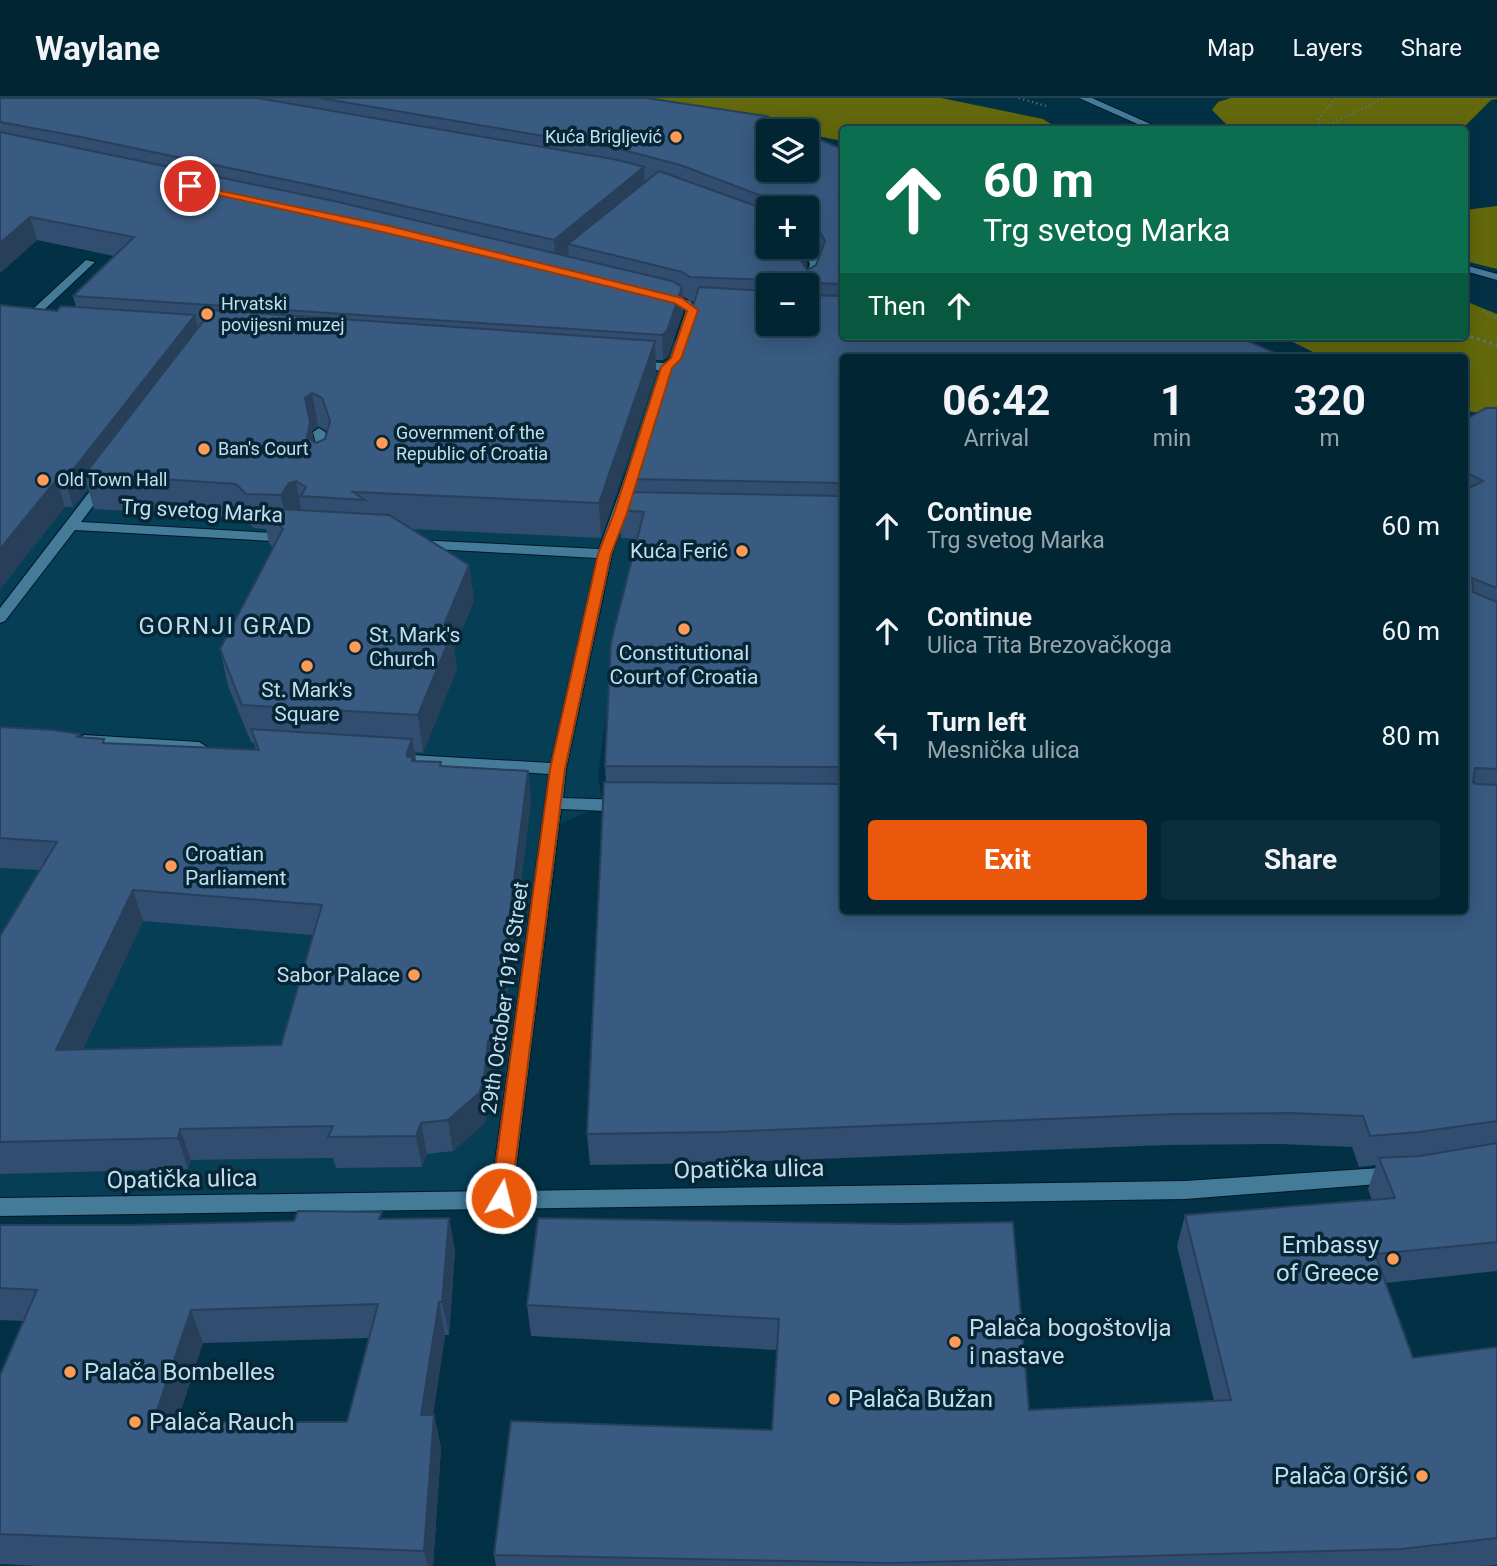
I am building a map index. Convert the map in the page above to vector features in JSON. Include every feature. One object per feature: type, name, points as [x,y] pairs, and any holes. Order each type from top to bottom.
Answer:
[{"type":"street","points":[[1084,98],[1150,126]]},
{"type":"street","points":[[37,324],[18,322],[90,262]]},
{"type":"street","points":[[1468,269],[1497,277]]},
{"type":"street","points":[[612,363],[666,372],[679,352],[696,307],[653,294]]},
{"type":"street","points":[[319,432],[327,456],[323,471]]},
{"type":"street","points":[[639,806],[555,803],[558,769],[604,554],[626,513],[645,437]]},
{"type":"street","points":[[3,611],[111,473]]},
{"type":"street","name":"Trg svetog Marka","points":[[71,526],[300,534]]},
{"type":"street","points":[[401,544],[604,554]]},
{"type":"street","points":[[70,740],[223,749]]},
{"type":"street","points":[[376,758],[558,769]]},
{"type":"street","name":"29th October 1918 Street","points":[[501,1198],[555,803]]},
{"type":"street","name":"Opatička ulica","points":[[0,1208],[501,1198],[1185,1190],[1270,1186],[1420,1173]]},
{"type":"path","points":[[1321,126],[1318,120],[1336,98]]},
{"type":"path","points":[[1332,126],[1355,111],[1384,98]]},
{"type":"path","points":[[1468,336],[1497,345]]},
{"type":"shaded area","points":[[619,98],[941,98],[1043,119],[1054,126],[840,126],[840,140],[819,136],[819,119],[756,119],[756,124]]},
{"type":"shaded area","points":[[1231,98],[1497,98],[1491,100],[1465,126],[1228,126],[1212,110],[1218,102]]},
{"type":"shaded area","points":[[1497,206],[1497,269],[1468,262],[1468,210]]},
{"type":"shaded area","points":[[1468,302],[1497,314],[1497,415],[1468,411],[1468,354],[1317,354],[1289,340],[1468,340]]},
{"type":"shaded area","points":[[667,367],[644,529],[605,722],[598,777],[603,805],[551,828],[501,1198],[0,1207],[0,380]]},
{"type":"building","points":[[0,98],[257,98],[618,160],[644,167],[554,240],[339,191],[0,122]]},
{"type":"building","points":[[320,98],[646,98],[766,116],[773,119],[756,119],[756,182],[819,182],[819,139],[840,148],[840,284],[819,283],[819,273],[756,273],[756,280],[690,277],[682,272],[568,244],[659,171],[756,206],[756,259],[801,259],[807,270],[816,265],[825,241],[819,230],[819,196],[762,196],[680,165],[620,149]]},
{"type":"building","points":[[0,132],[334,201],[672,281],[682,287],[667,331],[662,335],[73,296],[134,237],[30,217],[0,243]]},
{"type":"building","points":[[699,287],[756,290],[756,336],[819,336],[819,295],[840,296],[840,340],[1246,340],[1277,354],[840,354],[840,483],[631,479],[675,342],[684,334]]},
{"type":"building","points":[[0,305],[57,311],[61,306],[195,315],[65,480],[57,479],[0,549]]},
{"type":"building","points":[[212,310],[655,341],[599,503],[353,492],[365,500],[301,496],[306,487],[296,481],[289,483],[281,495],[246,494],[236,484],[85,474]],"holes":[[[312,393],[322,398],[330,421],[325,439],[316,443],[307,438],[310,422],[305,398]]]},
{"type":"building","points":[[1486,408],[1497,408],[1497,588],[1472,578],[1473,592],[1497,602],[1497,769],[1475,768],[1473,782],[1497,785],[1497,1121],[1370,1136],[1363,1116],[1290,1113],[1175,1114],[719,1132],[587,1134],[604,782],[840,784],[840,914],[1468,914],[1468,488],[1483,481],[1468,474],[1468,418]]},
{"type":"building","points":[[626,492],[840,496],[840,767],[605,766],[611,642],[644,512],[619,510]]},
{"type":"building","name":"St. Mark's Church","points":[[261,508],[389,515],[469,565],[444,625],[452,633],[418,715],[242,705],[220,649],[283,529]]},
{"type":"building","name":"Sabor Palace","points":[[0,727],[54,730],[79,734],[77,737],[104,739],[103,743],[259,750],[251,729],[412,739],[407,757],[413,757],[412,761],[441,762],[440,766],[528,771],[494,1037],[488,1041],[484,1079],[479,1093],[448,1120],[421,1123],[416,1136],[328,1137],[333,1126],[180,1129],[178,1138],[0,1142],[0,936],[57,842],[0,838]],"holes":[[[133,890],[322,905],[281,1045],[56,1050]]]},
{"type":"building","points":[[1497,1143],[1497,1242],[1375,1254],[1413,1358],[1497,1347],[1497,1538],[1401,1549],[891,1563],[494,1555],[511,1421],[772,1430],[779,1319],[527,1305],[538,1218],[900,1224],[1013,1222],[1029,1410],[1231,1400],[1185,1215],[1395,1198],[1379,1158],[1420,1156]]},
{"type":"building","points":[[298,1211],[382,1212],[379,1219],[449,1218],[442,1302],[439,1302],[421,1415],[434,1415],[424,1551],[0,1534],[0,1375],[37,1290],[0,1288],[0,1225],[294,1221]],"holes":[[[378,1304],[347,1422],[153,1422],[191,1310]]]},
{"type":"place","name":"Kuća Brigljević","points":[[676,137]]},
{"type":"place","name":"Hrvatski povijesni muzej","points":[[207,314]]},
{"type":"place","name":"Government of the Republic of Croatia","points":[[382,443]]},
{"type":"place","name":"Ban's Court","points":[[204,449]]},
{"type":"place","name":"Old Town Hall","points":[[43,480]]},
{"type":"place","name":"Kuća Ferić","points":[[742,551]]},
{"type":"place","name":"Constitutional Court of Croatia","points":[[684,629]]},
{"type":"place","name":"St. Mark's Church","points":[[355,647]]},
{"type":"place","name":"St. Mark's Square","points":[[307,666]]},
{"type":"place","name":"Croatian Parliament","points":[[171,866]]},
{"type":"place","name":"Sabor Palace","points":[[414,975]]},
{"type":"place","name":"Embassy of Greece","points":[[1393,1259]]},
{"type":"place","name":"Palača bogoštovlja i nastave","points":[[955,1342]]},
{"type":"place","name":"Palača Bombelles","points":[[70,1372]]},
{"type":"place","name":"Palača Bužan","points":[[834,1399]]},
{"type":"place","name":"Palača Rauch","points":[[135,1422]]},
{"type":"place","name":"Palača Oršić","points":[[1422,1476]]},
{"type":"district","name":"GORNJI GRAD","points":[[226,626]]},
{"type":"route","points":[[190,186],[389,229],[589,278],[685,303],[692,310],[676,359],[667,367],[621,513],[604,554],[558,769],[501,1198]]}]
